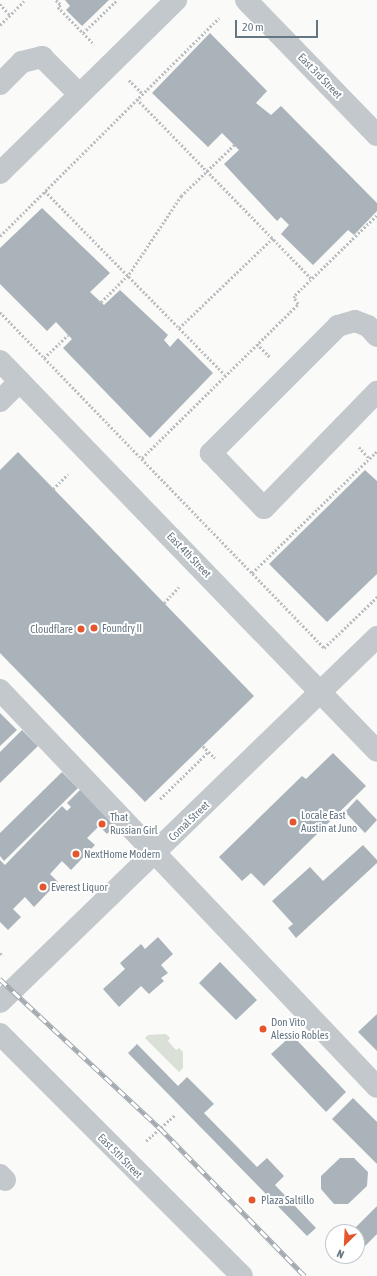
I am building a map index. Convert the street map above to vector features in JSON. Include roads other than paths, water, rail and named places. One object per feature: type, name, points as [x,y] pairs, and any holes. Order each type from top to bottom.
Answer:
[{"type":"street","points":[[0,174],[79,94],[176,0]]},
{"type":"street","name":"East 3rd Street","points":[[246,0],[377,134]]},
{"type":"street","points":[[0,84],[22,62],[42,57],[79,94]]},
{"type":"street","points":[[377,336],[368,326],[355,321],[338,326],[212,454],[264,508],[377,392]]},
{"type":"street","name":"East 4th Street","points":[[0,361],[377,751]]},
{"type":"street","points":[[0,401],[20,381]]},
{"type":"street","name":"Comal Street","points":[[0,1002],[377,638]]},
{"type":"street","points":[[0,690],[377,1087]]},
{"type":"street","name":"East 5th Street","points":[[0,1034],[242,1276]]},
{"type":"railway","points":[[0,979],[160,1128],[305,1276]]},
{"type":"place","name":"Foundry II","points":[[94,628]]},
{"type":"place","name":"Cloudflare","points":[[81,629]]},
{"type":"place","name":"Locale East Austin at Juno","points":[[293,822]]},
{"type":"place","name":"That Russian Girl","points":[[102,824]]},
{"type":"place","name":"NextHome Modern","points":[[76,854]]},
{"type":"place","name":"Everest Liquor","points":[[43,887]]},
{"type":"place","name":"Don Vito Alessio Robles","points":[[263,1029]]},
{"type":"place","name":"Plaza Saltillo","points":[[252,1200]]}]
